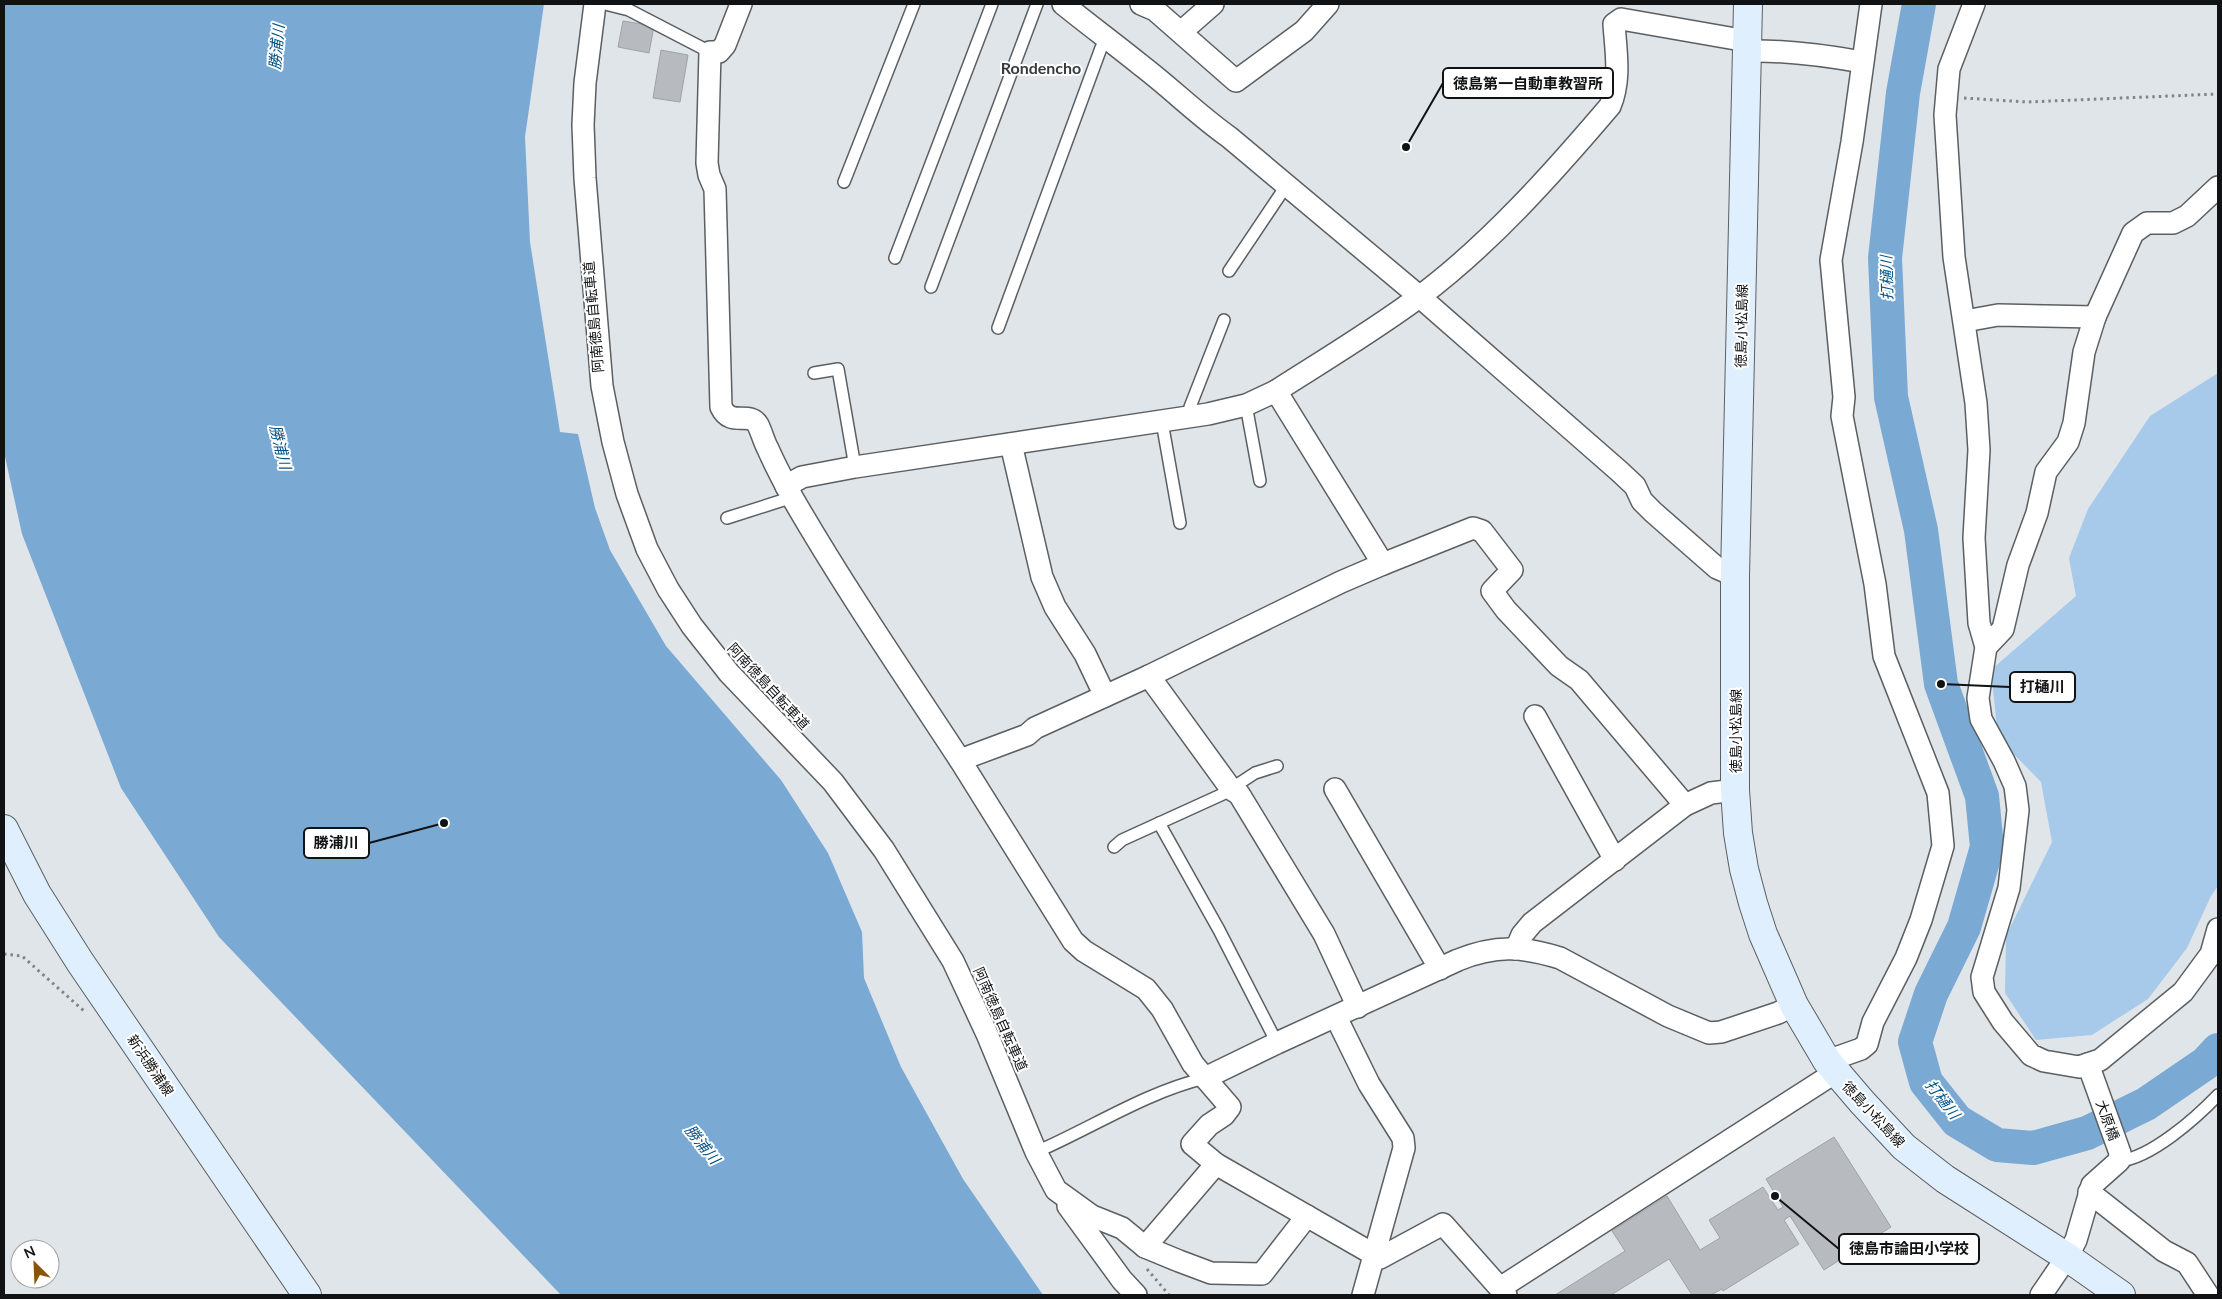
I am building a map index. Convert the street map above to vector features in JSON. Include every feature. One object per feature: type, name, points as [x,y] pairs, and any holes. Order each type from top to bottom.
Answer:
[{"type":"main road","name":"徳島小松島線","points":[[1748,4],[1735,576],[1735,790],[1738,832],[1744,869],[1763,934],[1794,1006],[1832,1066],[1904,1147],[1945,1179],[2067,1257],[2121,1295]]},
{"type":"main road","name":"新浜勝浦線","points":[[4,829],[37,894],[80,962],[307,1295]]},
{"type":"street","points":[[595,4],[585,83],[583,125],[585,178],[597,336],[602,386],[613,442],[627,494],[648,549],[668,589],[692,626],[729,673],[833,782],[884,850],[954,961],[1041,1150],[1056,1190],[1122,1280],[1136,1295]]},
{"type":"street","points":[[741,4],[725,45],[719,52],[710,52],[708,163],[709,175],[715,189],[720,407],[724,414],[731,418],[751,418],[757,423],[789,492],[856,602],[960,760],[1073,941],[1084,951],[1146,989],[1162,1009],[1193,1064],[1230,1107],[1224,1115],[1209,1125],[1192,1144],[1216,1164],[1380,1258],[1443,1224],[1503,1292],[1832,1066],[1867,1044],[1873,1022],[1906,958],[1921,920],[1944,846],[1938,793],[1884,656],[1875,584],[1842,416],[1844,397],[1831,260],[1852,142],[1871,4]]},
{"type":"street","points":[[1063,4],[1106,40],[1143,66],[1199,116],[1229,137],[1420,297],[1620,471],[1635,486],[1642,501],[1653,512],[1717,568],[1735,576]]},
{"type":"street","points":[[1141,4],[1155,10],[1236,81],[1304,31],[1328,4]]},
{"type":"street","points":[[1181,32],[1213,4]]},
{"type":"street","points":[[1974,4],[1950,70],[1945,115],[1954,257],[1976,403],[1979,450],[1974,538],[1979,623],[1986,646],[1978,698],[1981,719],[2004,761],[2014,786],[2018,810],[2008,888],[1982,977],[1984,992],[2004,1022],[2030,1055],[2044,1062],[2079,1067],[2100,1060],[2183,992],[2211,954],[2218,929]]},
{"type":"street","points":[[789,492],[802,477],[855,467],[1191,417],[1246,405],[1276,392],[1420,297],[1466,258],[1525,200],[1610,106],[1617,76],[1614,24],[1621,19],[1747,46],[1862,62]]},
{"type":"street","points":[[1986,646],[2003,629],[2018,565],[2037,512],[2046,472],[2068,442],[2074,422],[2084,352],[2095,317],[2134,233],[2147,223],[2172,223],[2187,216],[2218,186]]},
{"type":"street","points":[[1965,321],[1998,315],[2095,317]]},
{"type":"street","points":[[1276,392],[1383,564]]},
{"type":"street","points":[[1011,444],[1042,576],[1055,607],[1085,654],[1105,696]]},
{"type":"street","points":[[960,760],[1027,735],[1035,728],[1149,676],[1341,582],[1473,528],[1482,531],[1512,570],[1492,591],[1506,610],[1560,666],[1579,680],[1685,805]]},
{"type":"street","points":[[1149,676],[1231,789],[1239,794],[1324,934],[1358,1007]]},
{"type":"street","points":[[1535,716],[1616,860]]},
{"type":"street","points":[[1335,789],[1440,969]]},
{"type":"street","points":[[1516,949],[1522,936],[1532,923],[1685,805],[1711,794],[1735,790]]},
{"type":"street","points":[[1205,1078],[1277,1043],[1480,951],[1516,949],[1545,953],[1560,958],[1668,1016],[1709,1033],[1720,1032],[1749,1023],[1794,1006]]},
{"type":"street","points":[[1336,1017],[1368,1084],[1404,1138],[1404,1148],[1394,1188],[1363,1295]]},
{"type":"street","name":"大原橋","points":[[2088,1064],[2119,1157]]},
{"type":"street","points":[[2041,1295],[2067,1257],[2076,1240],[2092,1185],[2119,1157]]},
{"type":"street","points":[[1145,1257],[1216,1164]]},
{"type":"street","points":[[1056,1190],[1092,1216],[1122,1228],[1145,1257],[1211,1273],[1262,1274],[1307,1216]]},
{"type":"street","points":[[2089,1192],[2164,1251],[2186,1263],[2208,1295]]},
{"type":"lane","points":[[605,4],[629,10],[710,52]]},
{"type":"lane","points":[[844,182],[914,4]]},
{"type":"lane","points":[[895,258],[992,4]]},
{"type":"lane","points":[[931,287],[1036,4]]},
{"type":"lane","points":[[998,328],[1101,48],[1106,40]]},
{"type":"lane","points":[[1229,271],[1286,186]]},
{"type":"lane","points":[[1191,417],[1190,407],[1224,320]]},
{"type":"lane","points":[[814,373],[838,369],[855,467]]},
{"type":"lane","points":[[1246,405],[1260,481]]},
{"type":"lane","points":[[1162,422],[1180,523]]},
{"type":"lane","points":[[727,518],[789,492]]},
{"type":"lane","points":[[1114,847],[1122,840],[1231,789],[1255,774],[1277,766]]},
{"type":"lane","points":[[1159,823],[1219,930],[1277,1043]]},
{"type":"lane","points":[[1041,1150],[1092,1127],[1148,1098],[1171,1088],[1205,1078]]},
{"type":"lane","points":[[2119,1157],[2129,1160],[2151,1151],[2206,1107],[2218,1095]]},
{"type":"path","points":[[1946,97],[2027,102],[2218,94]]},
{"type":"path","points":[[4,954],[22,956],[88,1014]]},
{"type":"path","points":[[1145,1257],[1169,1295]]},
{"type":"shaded area","points":[[2218,373],[2218,886],[2211,896],[2187,948],[2148,999],[2092,1035],[2036,1040],[2005,993],[2006,936],[2052,842],[2041,782],[1998,738],[1991,670],[2076,596],[2069,558],[2088,509],[2150,416]]},
{"type":"water","points":[[4,4],[544,4],[525,137],[530,242],[560,432],[578,434],[595,508],[610,550],[666,646],[781,780],[828,853],[862,932],[864,978],[901,1067],[963,1179],[1043,1295],[561,1295],[219,937],[121,788],[22,534],[4,452]]},
{"type":"building","points":[[623,21],[654,26],[649,53],[618,47]]},
{"type":"building","points":[[661,50],[688,55],[680,102],[653,98]]},
{"type":"building","points":[[1834,1137],[1891,1227],[1824,1270],[1790,1216],[1784,1220],[1799,1244],[1723,1291],[1722,1289],[1711,1295],[1692,1295],[1669,1259],[1611,1295],[1555,1295],[1625,1251],[1612,1231],[1667,1196],[1700,1250],[1720,1238],[1709,1220],[1763,1187],[1778,1210],[1783,1207],[1766,1179]]},
{"type":"waterway","name":"打樋川","points":[[1919,4],[1903,93],[1885,258],[1891,397],[1921,530],[1941,684],[1982,796],[1987,847],[1964,927],[1931,994],[1915,1042],[1926,1082],[1957,1121],[1997,1145],[2033,1148],[2087,1133],[2146,1104],[2206,1063],[2218,1050]]},
{"type":"place","name":"徳島第一自動車教習所","points":[[1406,147]]},
{"type":"place","name":"打樋川","points":[[1941,684]]},
{"type":"place","name":"勝浦川","points":[[444,823]]},
{"type":"place","name":"徳島市論田小学校","points":[[1775,1196]]},
{"type":"district","name":"Rondencho","points":[[1041,67]]}]
